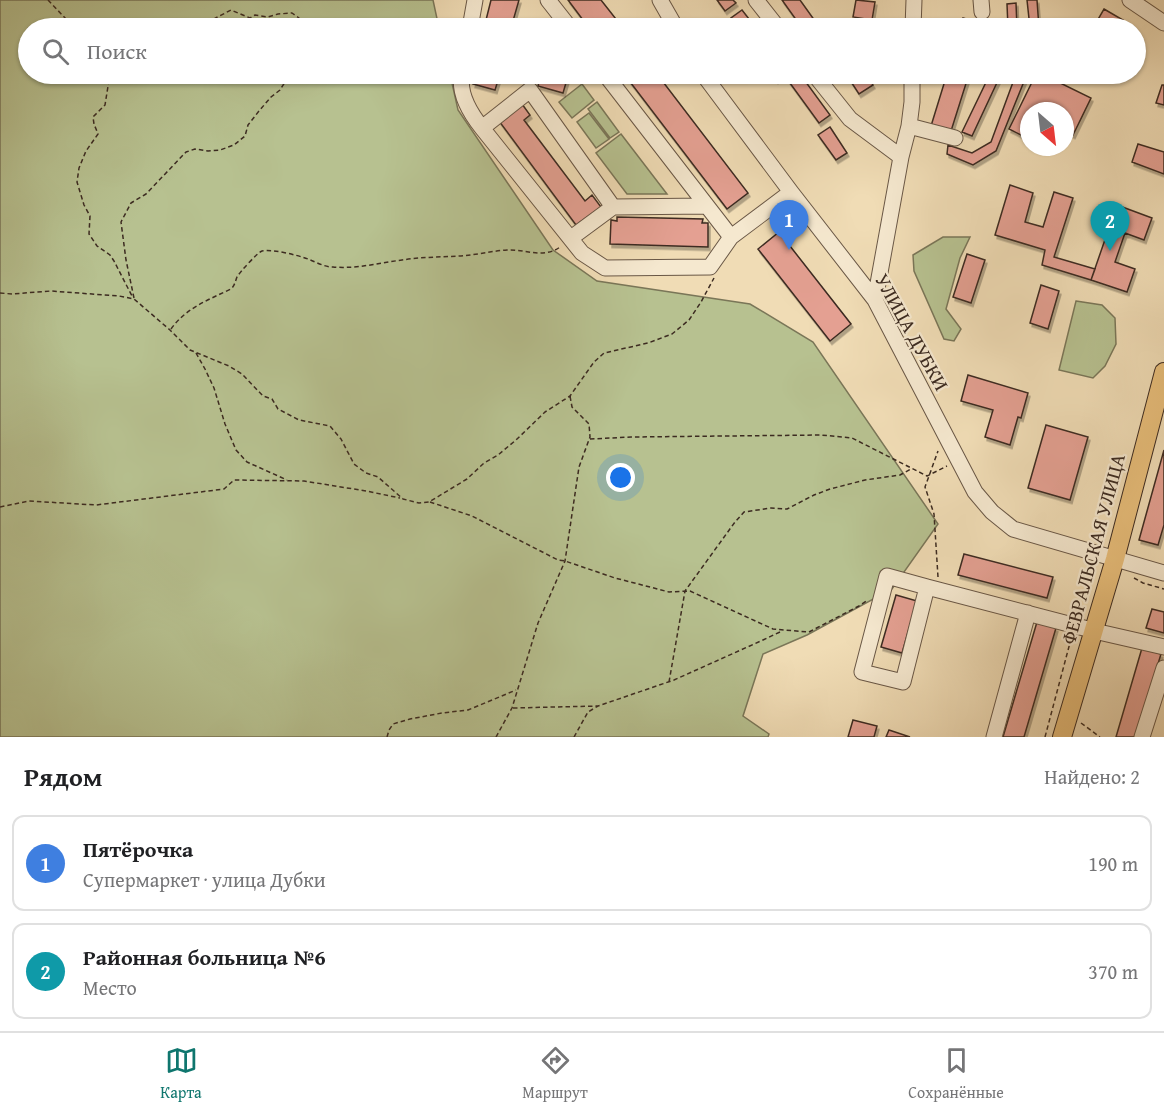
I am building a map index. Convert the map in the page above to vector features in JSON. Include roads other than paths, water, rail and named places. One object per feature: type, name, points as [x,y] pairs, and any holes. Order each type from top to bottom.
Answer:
[{"type":"main road","name":"ФЕВРАЛЬСКАЯ УЛИЦА","points":[[1062,737],[1161,395],[1164,372]]},
{"type":"street","points":[[472,18],[475,0]]},
{"type":"street","points":[[548,0],[562,18]]},
{"type":"street","points":[[660,0],[670,18]]},
{"type":"street","points":[[756,0],[770,18]]},
{"type":"street","points":[[913,18],[914,0]]},
{"type":"street","points":[[1130,0],[1161,15]]},
{"type":"street","points":[[1144,0],[1161,15]]},
{"type":"street","points":[[460,84],[469,111],[482,128],[582,253],[605,268],[710,267],[731,237],[791,192]]},
{"type":"street","points":[[613,84],[731,237]]},
{"type":"street","name":"УЛИЦА ДУБКИ","points":[[711,84],[874,300],[975,492],[992,512],[1013,529],[1164,572]]},
{"type":"street","points":[[822,84],[850,119],[901,157]]},
{"type":"street","points":[[874,300],[909,126],[912,84]]},
{"type":"street","points":[[482,128],[530,90],[613,207]]},
{"type":"street","points":[[909,126],[954,138]]},
{"type":"street","points":[[571,238],[613,207],[707,206]]},
{"type":"street","points":[[931,587],[903,682],[862,672],[887,576],[931,587],[1094,630],[1164,647]]},
{"type":"street","points":[[994,737],[1028,613]]},
{"type":"street","points":[[1142,737],[1164,668]]},
{"type":"place","name":"Пятёрочка","points":[[789,250]]},
{"type":"place","name":"Районная больница №6","points":[[1110,251]]}]
